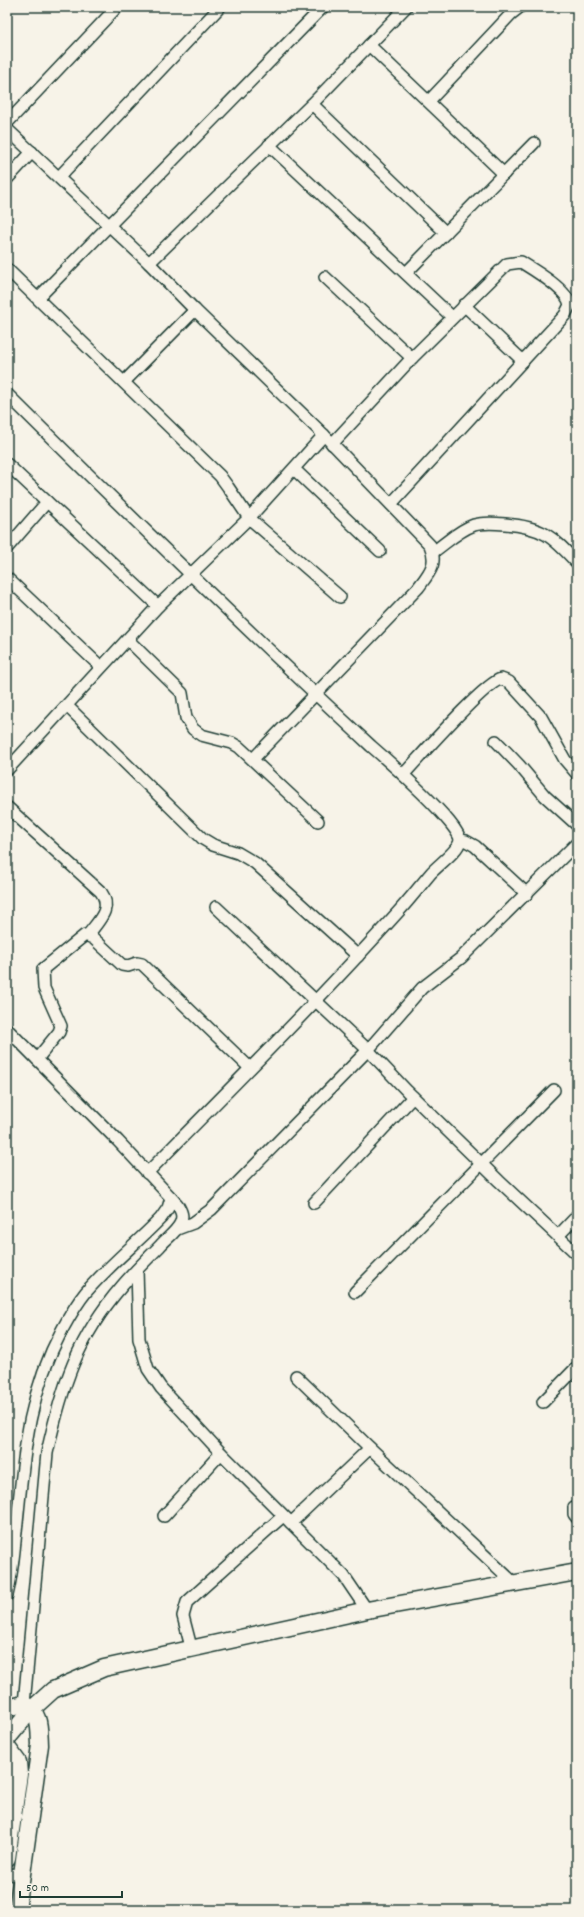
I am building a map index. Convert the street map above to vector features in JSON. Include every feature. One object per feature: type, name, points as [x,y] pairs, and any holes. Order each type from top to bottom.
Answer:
[{"type":"street","points":[[7,123],[117,7]]},
{"type":"street","points":[[59,177],[220,7]]},
{"type":"street","points":[[38,298],[323,7]]},
{"type":"street","points":[[149,263],[312,104],[406,7]]},
{"type":"street","points":[[429,101],[511,14],[520,7]]},
{"type":"street","points":[[369,45],[504,174]]},
{"type":"street","points":[[312,104],[446,233]]},
{"type":"street","points":[[7,129],[149,263],[195,310],[324,435],[430,544],[434,561],[432,567],[418,588],[253,759]]},
{"type":"street","points":[[406,273],[534,143]]},
{"type":"street","points":[[269,146],[452,317]]},
{"type":"street","points":[[7,179],[32,152]]},
{"type":"street","points":[[332,444],[412,358],[503,268],[514,262],[521,262],[554,285],[569,302],[569,309],[391,504]]},
{"type":"street","points":[[7,269],[124,382],[224,482],[249,518],[340,597]]},
{"type":"street","points":[[325,278],[412,358]]},
{"type":"street","points":[[464,305],[523,361]]},
{"type":"street","points":[[124,382],[195,310]]},
{"type":"street","points":[[7,394],[189,574],[403,775],[455,827],[460,840]]},
{"type":"street","points":[[7,770],[158,606],[189,574],[249,518],[324,435]]},
{"type":"street","points":[[7,464],[158,606]]},
{"type":"street","points":[[294,469],[380,551]]},
{"type":"street","points":[[7,548],[47,502]]},
{"type":"street","points":[[433,552],[460,532],[474,525],[502,524],[525,526],[547,534],[577,563]]},
{"type":"street","points":[[7,578],[101,667]]},
{"type":"street","points":[[128,640],[182,693],[186,718],[193,729],[201,735],[232,743],[253,759],[318,821]]},
{"type":"street","points":[[403,775],[492,683],[501,679],[510,682],[542,717],[565,760],[577,774]]},
{"type":"street","points":[[67,706],[203,839],[213,845],[238,853],[255,863],[358,956]]},
{"type":"street","points":[[496,741],[546,796],[577,825]]},
{"type":"street","points":[[7,807],[101,892],[107,903],[105,911],[88,935],[82,937],[44,968],[44,988],[61,1026],[59,1032],[36,1059]]},
{"type":"street","points":[[147,1173],[358,956],[402,909],[431,873],[454,850],[460,840]]},
{"type":"street","points":[[460,840],[466,840],[474,846],[527,894]]},
{"type":"street","points":[[177,1228],[193,1223],[212,1209],[368,1050],[422,988],[461,958],[577,843]]},
{"type":"street","points":[[216,908],[368,1050],[481,1164],[577,1254]]},
{"type":"street","points":[[88,935],[122,965],[128,966],[137,963],[142,964],[250,1068]]},
{"type":"street","points":[[7,1029],[182,1211],[182,1217],[177,1228],[137,1270],[98,1316],[83,1340],[67,1379],[55,1417],[47,1453],[43,1489],[28,1706]]},
{"type":"street","points":[[355,1292],[554,1090]]},
{"type":"street","points":[[314,1203],[413,1097]]},
{"type":"street","points":[[7,1595],[12,1569],[30,1416],[52,1348],[69,1318],[86,1293],[161,1218],[168,1208],[171,1198]]},
{"type":"street","points":[[558,1236],[577,1216]]},
{"type":"street","points":[[137,1270],[139,1339],[141,1350],[148,1369],[161,1388],[221,1453],[344,1576],[367,1610]]},
{"type":"street","points":[[543,1402],[577,1367]]},
{"type":"street","points":[[296,1376],[370,1448],[514,1583]]},
{"type":"street","points":[[191,1647],[183,1616],[187,1602],[370,1448]]},
{"type":"street","points":[[164,1516],[221,1453]]},
{"type":"street","points":[[574,1507],[574,1514],[577,1518]]},
{"type":"street","points":[[7,1739],[28,1706],[53,1690],[104,1668],[191,1647],[367,1610],[577,1572]]},
{"type":"street","points":[[7,1708],[28,1706],[36,1713],[40,1745],[14,1874],[17,1910]]},
{"type":"street","points":[[7,1747],[18,1762],[19,1774],[7,1858]]}]
